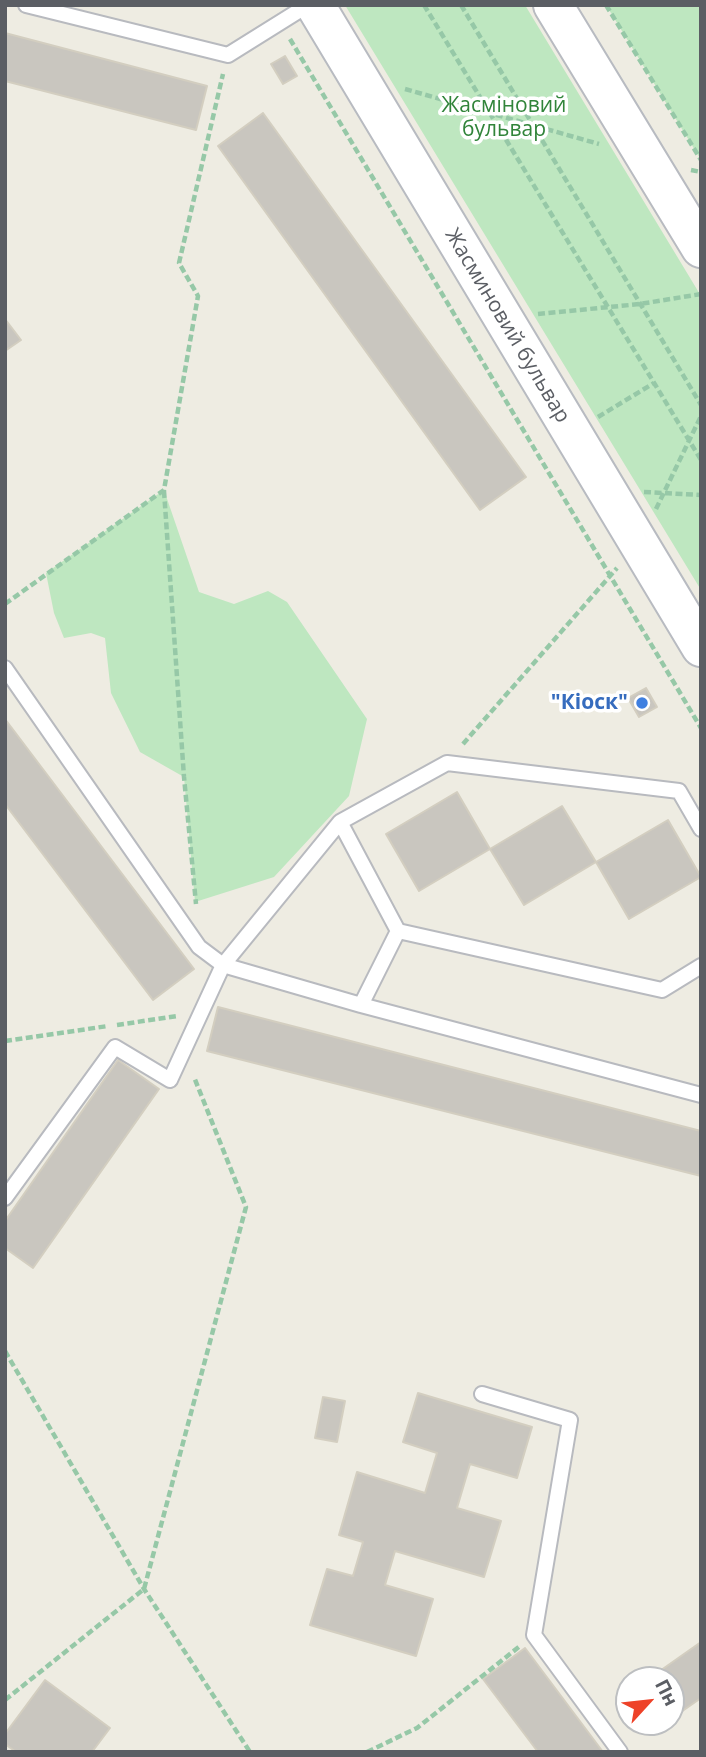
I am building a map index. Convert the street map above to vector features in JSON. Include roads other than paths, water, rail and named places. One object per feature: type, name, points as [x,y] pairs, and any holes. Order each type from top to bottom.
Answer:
[{"type":"street","name":"Жасминовий бульвар","points":[[315,5],[701,647]]},
{"type":"street","points":[[553,5],[701,248]]},
{"type":"lane","points":[[26,5],[228,55],[309,5]]},
{"type":"lane","points":[[5,667],[199,947],[223,965],[361,1005],[701,1095]]},
{"type":"lane","points":[[5,1198],[115,1047],[170,1080],[223,965],[340,822],[447,763],[679,791],[701,829]]},
{"type":"lane","points":[[340,822],[398,931],[662,990],[701,966]]},
{"type":"lane","points":[[361,1005],[398,931]]},
{"type":"lane","points":[[482,1394],[570,1420],[534,1635],[620,1752]]},
{"type":"place","name":"\"Кіоск\"","points":[[642,703]]},
{"type":"park label","name":"Жасміновий бульвар","points":[[504,118]]}]
